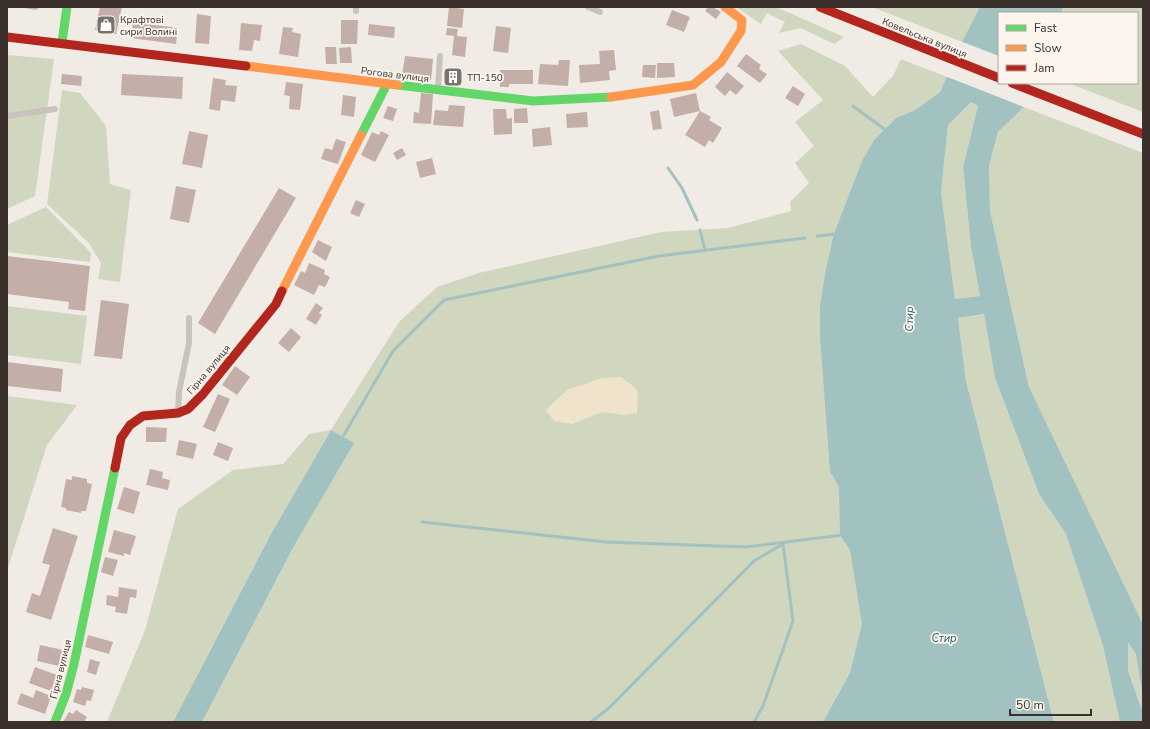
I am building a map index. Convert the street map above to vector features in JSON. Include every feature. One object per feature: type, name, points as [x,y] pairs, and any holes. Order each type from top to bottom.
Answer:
[{"type":"street","points":[[62,42],[67,7]]},
{"type":"street","name":"Рогова вулиця","points":[[7,37],[62,42],[387,84],[533,101],[626,96],[693,85],[721,62],[741,31],[742,20],[725,7]]},
{"type":"street","name":"Ковельська вулиця","points":[[820,7],[998,78]]},
{"type":"street","name":"Гірна вулиця","points":[[55,722],[66,694],[74,664],[121,438],[130,425],[143,416],[178,413],[188,409],[203,394],[276,304],[387,84]]},
{"type":"street","points":[[1015,84],[1143,134]]},
{"type":"lane","points":[[588,7],[600,12]]},
{"type":"lane","points":[[438,90],[440,56]]},
{"type":"lane","points":[[7,116],[56,110]]},
{"type":"lane","points":[[178,413],[179,392],[189,343],[189,318]]},
{"type":"green space","points":[[736,7],[776,7],[844,37],[834,44],[801,28],[779,33],[785,22],[767,13],[761,24]]},
{"type":"green space","points":[[872,7],[1004,7],[998,12],[994,27],[962,42]]},
{"type":"green space","points":[[1063,7],[1143,7],[1143,112],[1071,84],[1138,84],[1138,12],[1061,12]]},
{"type":"green space","points":[[801,44],[845,66],[873,97],[893,76],[901,59],[947,77],[940,92],[915,110],[896,118],[875,139],[871,565],[851,722],[202,722],[294,546],[353,443],[331,430],[399,322],[437,287],[479,273],[661,232],[728,228],[791,211],[790,202],[809,183],[795,163],[814,146],[795,122],[823,100],[778,51]]},
{"type":"green space","points":[[7,55],[54,59],[35,196],[7,209]]},
{"type":"green space","points":[[62,90],[80,93],[106,126],[110,184],[131,190],[120,282],[98,279],[101,263],[89,243],[47,204]]},
{"type":"green space","points":[[971,102],[978,106],[963,167],[971,247],[980,296],[955,299],[941,192],[948,124]]},
{"type":"green space","points":[[1024,107],[1143,153],[1143,713],[1128,671],[1128,641],[1121,582],[1029,387],[990,211],[989,166],[998,132]]},
{"type":"green space","points":[[46,207],[91,253],[90,262],[7,252],[7,225]]},
{"type":"green space","points":[[7,306],[87,316],[81,364],[7,355]]},
{"type":"green space","points":[[984,314],[995,378],[1039,494],[1066,534],[1103,646],[1120,722],[1054,722],[966,381],[958,318]]},
{"type":"green space","points":[[7,396],[77,405],[47,445],[7,571]]},
{"type":"green space","points":[[331,430],[271,534],[173,722],[107,722],[145,630],[178,509],[233,470],[283,464],[309,434]]},
{"type":"sand","points":[[621,377],[638,390],[637,413],[624,415],[602,412],[572,424],[554,421],[546,410],[567,390],[602,378]]},
{"type":"water","name":"Стир","points":[[980,7],[1063,7],[1061,12],[998,12],[998,84],[1000,84],[1024,107],[998,132],[989,166],[990,211],[1029,387],[1143,625],[1143,696],[1136,654],[1128,642],[1128,671],[1143,713],[1143,722],[1120,722],[1103,646],[1066,534],[1039,494],[995,378],[984,314],[958,318],[966,381],[1054,722],[823,722],[850,673],[862,624],[850,550],[840,535],[839,487],[830,471],[820,336],[820,307],[826,269],[834,234],[862,161],[875,139],[896,118],[915,110],[940,92],[962,42]],"holes":[[[971,102],[978,106],[963,167],[971,247],[980,296],[955,299],[941,192],[948,125]]]},
{"type":"water","points":[[331,430],[354,443],[294,546],[202,722],[173,722],[271,534]]},
{"type":"pier","points":[[960,41],[998,56],[998,84],[1037,84],[1026,108],[945,76]]},
{"type":"building","points":[[24,7],[40,7],[36,10],[24,8]]},
{"type":"building","points":[[100,7],[122,7],[116,34],[95,30]]},
{"type":"building","points":[[449,7],[464,9],[462,28],[447,26]]},
{"type":"building","points":[[708,7],[713,7],[721,12],[716,19],[705,11]]},
{"type":"building","points":[[672,10],[690,17],[684,32],[666,25]]},
{"type":"building","points":[[197,14],[211,16],[209,44],[195,43]]},
{"type":"building","points":[[341,20],[358,20],[357,44],[341,44]]},
{"type":"building","points":[[133,22],[178,28],[176,44],[131,38]]},
{"type":"building","points":[[241,23],[262,25],[260,41],[254,40],[252,51],[239,50]]},
{"type":"building","points":[[369,24],[395,27],[394,38],[368,35]]},
{"type":"building","points":[[496,26],[511,28],[508,53],[493,51]]},
{"type":"building","points":[[283,27],[293,28],[292,32],[301,34],[298,57],[279,54]]},
{"type":"building","points":[[447,28],[458,29],[457,36],[467,37],[465,57],[452,55],[454,36],[446,35]]},
{"type":"building","points":[[325,47],[336,47],[337,64],[326,64]]},
{"type":"building","points":[[351,47],[352,63],[340,63],[339,48]]},
{"type":"building","points":[[614,50],[616,70],[609,71],[610,80],[580,83],[579,65],[600,64],[599,51]]},
{"type":"building","points":[[746,54],[761,65],[759,69],[767,74],[760,83],[737,66]]},
{"type":"building","points":[[405,56],[433,59],[431,80],[402,76]]},
{"type":"building","points":[[559,60],[570,60],[568,86],[538,84],[540,64],[558,65]]},
{"type":"building","points":[[657,63],[674,63],[675,77],[657,78]]},
{"type":"building","points":[[643,65],[656,65],[655,78],[642,77]]},
{"type":"building","points":[[500,70],[533,70],[533,84],[509,84],[509,87],[500,87]]},
{"type":"building","name":"ТП-150","points":[[449,71],[457,72],[456,82],[448,81]]},
{"type":"building","points":[[727,72],[744,86],[736,95],[730,90],[725,96],[715,87]]},
{"type":"building","points":[[62,74],[82,76],[81,86],[61,84]]},
{"type":"building","points":[[122,74],[183,77],[182,99],[121,95]]},
{"type":"building","points":[[213,78],[226,80],[225,85],[237,86],[235,102],[221,100],[220,111],[209,109]]},
{"type":"building","points":[[286,82],[303,84],[300,110],[289,109],[290,96],[284,95]]},
{"type":"building","points":[[793,86],[805,94],[798,106],[785,98]]},
{"type":"building","points":[[421,93],[433,94],[431,124],[413,123],[414,112],[419,113]]},
{"type":"building","points":[[696,93],[700,111],[674,117],[670,99]]},
{"type":"building","points":[[343,95],[356,97],[354,117],[341,115]]},
{"type":"building","points":[[449,105],[465,106],[463,127],[433,125],[435,110],[448,111]]},
{"type":"building","points":[[388,106],[397,109],[393,121],[383,118]]},
{"type":"building","points":[[527,108],[528,123],[514,123],[514,109]]},
{"type":"building","points":[[493,109],[506,109],[507,119],[512,118],[512,134],[494,135]]},
{"type":"building","points":[[659,110],[662,129],[653,130],[650,112]]},
{"type":"building","points":[[700,111],[711,117],[709,120],[722,128],[713,143],[709,140],[705,147],[685,135]]},
{"type":"building","points":[[587,112],[588,127],[567,128],[566,114]]},
{"type":"building","points":[[550,127],[552,145],[533,147],[532,129]]},
{"type":"building","points":[[189,131],[208,135],[202,168],[182,164]]},
{"type":"building","points":[[381,131],[389,135],[375,162],[361,155],[372,132],[379,135]]},
{"type":"building","points":[[336,139],[346,142],[338,164],[321,159],[325,148],[332,150]]},
{"type":"building","points":[[402,148],[406,155],[397,160],[393,153]]},
{"type":"building","points":[[432,158],[436,174],[420,178],[416,162]]},
{"type":"building","points":[[176,186],[196,190],[189,223],[170,219]]},
{"type":"building","points":[[279,188],[296,198],[215,334],[198,323]]},
{"type":"building","points":[[356,200],[365,204],[359,217],[350,213]]},
{"type":"building","points":[[318,240],[332,247],[326,261],[312,252]]},
{"type":"building","points":[[7,256],[90,266],[85,311],[68,309],[69,302],[7,294]]},
{"type":"building","points":[[309,263],[325,270],[324,274],[330,277],[325,287],[319,285],[314,295],[294,285],[301,271],[305,273]]},
{"type":"building","points":[[101,300],[129,304],[122,359],[94,356]]},
{"type":"building","points":[[316,303],[323,308],[319,313],[322,315],[316,325],[306,319]]},
{"type":"building","points":[[291,328],[301,337],[289,352],[278,343]]},
{"type":"building","points":[[7,362],[63,369],[61,392],[7,386]]},
{"type":"building","points":[[235,366],[250,377],[237,395],[222,385]]},
{"type":"building","points":[[218,394],[230,399],[215,432],[203,427]]},
{"type":"building","points":[[146,427],[167,428],[166,442],[146,442]]},
{"type":"building","points":[[179,440],[197,444],[193,459],[176,455]]},
{"type":"building","points":[[218,442],[233,448],[228,461],[213,455]]},
{"type":"building","points":[[150,469],[163,472],[162,478],[170,480],[168,490],[146,485]]},
{"type":"building","points":[[72,476],[87,479],[87,483],[92,484],[86,511],[81,511],[81,513],[66,510],[66,508],[61,507],[66,479],[72,480]]},
{"type":"building","points":[[124,487],[140,492],[134,514],[117,509]]},
{"type":"building","points":[[53,528],[78,536],[51,620],[26,612],[32,593],[40,596],[50,565],[42,563]]},
{"type":"building","points":[[114,530],[136,536],[130,555],[124,553],[124,556],[108,552]]},
{"type":"building","points":[[105,557],[118,560],[113,576],[101,572]]},
{"type":"building","points":[[119,587],[137,590],[136,598],[130,597],[127,614],[115,612],[116,607],[106,605],[107,595],[118,597]]},
{"type":"building","points":[[88,635],[113,642],[109,654],[85,647]]},
{"type":"building","points":[[40,645],[63,650],[59,666],[37,661]]},
{"type":"building","points":[[90,659],[100,662],[96,675],[87,672]]},
{"type":"building","points":[[35,667],[57,675],[51,691],[29,683]]},
{"type":"building","points":[[82,687],[94,690],[91,701],[87,700],[85,706],[73,702],[77,689],[81,690]]},
{"type":"building","points":[[36,690],[51,696],[45,714],[17,704],[21,693],[33,698]]},
{"type":"building","points":[[76,710],[87,717],[84,722],[63,722],[69,712],[73,714]]},
{"type":"waterway","points":[[853,106],[887,131]]},
{"type":"waterway","points":[[668,168],[682,188],[697,220]]},
{"type":"waterway","points":[[700,230],[705,250]]},
{"type":"waterway","points":[[817,236],[837,234]]},
{"type":"waterway","points":[[341,440],[393,351],[444,300],[659,256],[805,238]]},
{"type":"waterway","points":[[422,522],[606,542],[746,547],[843,535]]},
{"type":"waterway","points":[[591,722],[610,707],[754,561],[783,544],[793,621],[763,706],[754,722]]},
{"type":"traffic: fast","points":[[62,42],[67,7]]},
{"type":"traffic: fast","points":[[361,135],[387,84]]},
{"type":"traffic: fast","points":[[398,85],[533,101],[611,97]]},
{"type":"traffic: fast","points":[[55,722],[66,694],[74,664],[115,468]]},
{"type":"traffic: slow","points":[[611,97],[693,85],[721,62],[741,31],[742,20],[725,7]]},
{"type":"traffic: slow","points":[[246,66],[398,85]]},
{"type":"traffic: slow","points":[[282,291],[361,135]]},
{"type":"traffic: jam","points":[[820,7],[998,78]]},
{"type":"traffic: jam","points":[[7,37],[246,66]]},
{"type":"traffic: jam","points":[[1015,84],[1143,134]]},
{"type":"traffic: jam","points":[[115,468],[121,438],[130,425],[143,416],[178,413],[188,409],[203,394],[276,304],[282,291]]},
{"type":"place","name":"Крафтові сири Волині","points":[[106,25]]},
{"type":"place","name":"ТП-150","points":[[453,77]]}]
